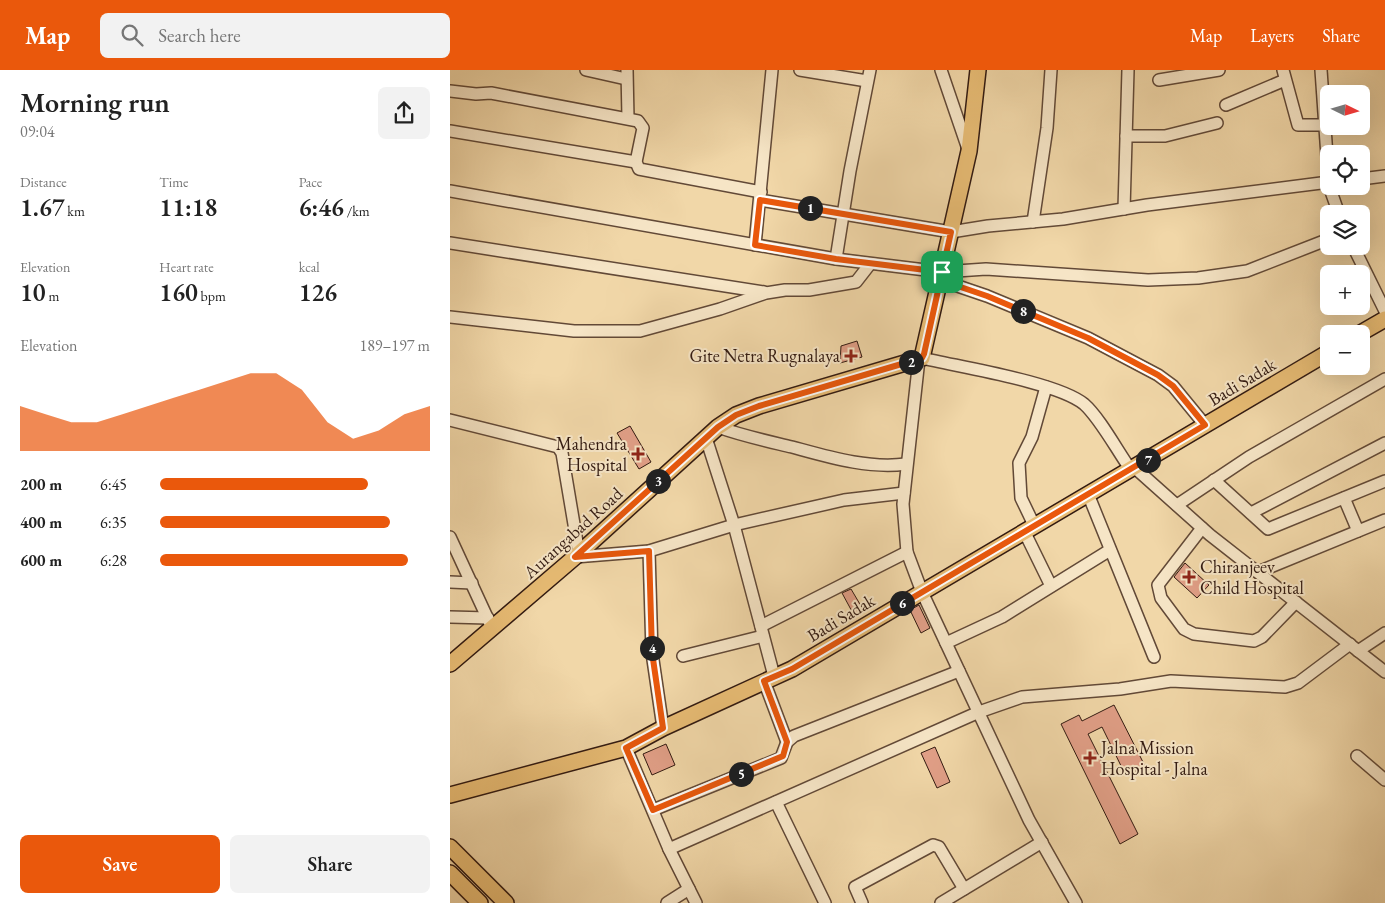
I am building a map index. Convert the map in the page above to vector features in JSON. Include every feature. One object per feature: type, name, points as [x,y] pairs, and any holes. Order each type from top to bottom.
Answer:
[{"type":"main road","points":[[920,359],[969,152],[980,70]]},
{"type":"main road","points":[[1370,328],[1385,319]]},
{"type":"main road","name":"Badi Sadak","points":[[450,795],[626,748],[663,728],[792,669],[1320,357]]},
{"type":"main road","name":"Aurangabad Road","points":[[450,664],[490,623],[577,555],[718,427],[736,415],[759,406],[920,359]]},
{"type":"main road","points":[[450,848],[506,903]]},
{"type":"main road","points":[[450,873],[480,903]]},
{"type":"street","points":[[586,70],[627,74],[628,118]]},
{"type":"street","points":[[755,245],[772,70]]},
{"type":"street","points":[[800,70],[869,76],[836,259]]},
{"type":"street","points":[[941,70],[969,152]]},
{"type":"street","points":[[1033,222],[1049,117],[1051,70]]},
{"type":"street","points":[[1124,209],[1128,70]]},
{"type":"street","points":[[1159,80],[1219,70]]},
{"type":"street","points":[[1321,70],[1322,85]]},
{"type":"street","points":[[1226,105],[1284,75],[1298,124],[1320,125]]},
{"type":"street","points":[[450,91],[476,94],[491,93],[638,121],[642,125],[636,162],[639,169],[843,214],[951,232],[1320,185]]},
{"type":"street","points":[[1126,136],[1165,136],[1217,123]]},
{"type":"street","points":[[450,131],[636,162]]},
{"type":"street","points":[[1370,178],[1385,176]]},
{"type":"street","points":[[450,191],[941,276],[1088,338],[1158,375],[1173,386],[1205,425]]},
{"type":"street","points":[[450,243],[766,292]]},
{"type":"street","points":[[941,276],[986,269],[1148,280],[1198,278],[1247,272],[1320,243]]},
{"type":"street","points":[[1357,255],[1385,311]]},
{"type":"street","points":[[450,317],[574,331],[640,331],[720,309],[766,292],[809,290],[856,282],[870,264]]},
{"type":"street","points":[[1076,903],[1042,842],[959,672],[922,592],[907,552],[904,493],[920,359],[1046,387],[1084,405],[1133,469],[1202,528],[1385,672]]},
{"type":"street","points":[[1177,505],[1249,457],[1385,379]]},
{"type":"street","points":[[1046,387],[1032,437],[1019,463],[1021,498],[1029,528],[1051,586]]},
{"type":"street","points":[[450,420],[558,447],[562,453],[577,555],[649,551],[734,525],[858,497],[904,493]]},
{"type":"street","points":[[718,427],[750,439],[836,458],[886,467],[906,464]]},
{"type":"street","points":[[706,438],[734,525],[762,631],[769,678],[787,742]]},
{"type":"street","points":[[1251,513],[1385,443]]},
{"type":"street","points":[[1214,480],[1268,529],[1385,481]]},
{"type":"street","points":[[1088,494],[1154,657]]},
{"type":"street","points":[[1344,498],[1358,531]]},
{"type":"street","points":[[1258,572],[1385,520]]},
{"type":"street","points":[[1202,528],[1158,585],[1161,598],[1180,626],[1194,634],[1254,641],[1262,637],[1296,602]]},
{"type":"street","points":[[450,537],[490,623]]},
{"type":"street","points":[[946,643],[1002,617],[1110,550]]},
{"type":"street","points":[[649,551],[652,652],[663,728]]},
{"type":"street","points":[[683,656],[762,631],[907,552]]},
{"type":"street","points":[[450,582],[472,583]]},
{"type":"street","points":[[450,617],[490,623]]},
{"type":"street","points":[[669,848],[979,712],[1022,697],[1120,689],[1171,681],[1285,687],[1298,683],[1354,648],[1385,633]]},
{"type":"street","points":[[653,810],[781,758],[787,742],[794,736],[959,672]]},
{"type":"street","points":[[626,748],[669,848],[696,903]]},
{"type":"street","points":[[1357,756],[1385,780]]},
{"type":"street","points":[[776,802],[825,903]]},
{"type":"street","points":[[941,903],[1042,842]]},
{"type":"street","points":[[862,903],[855,887],[933,845],[939,847],[964,889]]},
{"type":"street","points":[[667,903],[689,889]]},
{"type":"building","points":[[857,341],[862,357],[840,363],[841,346]]},
{"type":"building","points":[[630,426],[651,462],[639,469],[617,433]]},
{"type":"building","points":[[1185,563],[1209,585],[1197,598],[1174,577]]},
{"type":"building","points":[[851,589],[864,611],[855,617],[842,593]]},
{"type":"building","points":[[919,605],[930,628],[921,633],[910,610]]},
{"type":"building","points":[[1114,705],[1145,766],[1126,776],[1102,727],[1088,734],[1138,834],[1120,844],[1061,724],[1079,715],[1082,721]]},
{"type":"building","points":[[666,744],[675,765],[652,775],[643,754]]},
{"type":"building","points":[[935,747],[950,782],[937,788],[921,753]]},
{"type":"place","name":"Gite Netra Rugnalaya","points":[[851,356]]},
{"type":"place","name":"Mahendra Hospital","points":[[638,454]]},
{"type":"place","name":"Chiranjeev Child Hospital","points":[[1189,577]]},
{"type":"place","name":"Jalna Mission Hospital - Jalna","points":[[1090,758]]},
{"type":"route","points":[[942,272],[836,259],[755,245],[760,200],[951,232],[942,272],[924,354],[922,358],[823,385],[736,415],[718,427],[575,557],[649,551],[652,652],[663,728],[626,748],[653,810],[783,756],[787,742],[764,681],[792,669],[1205,425],[1173,386],[1158,375],[1088,338],[987,296],[940,280],[942,272]]}]
